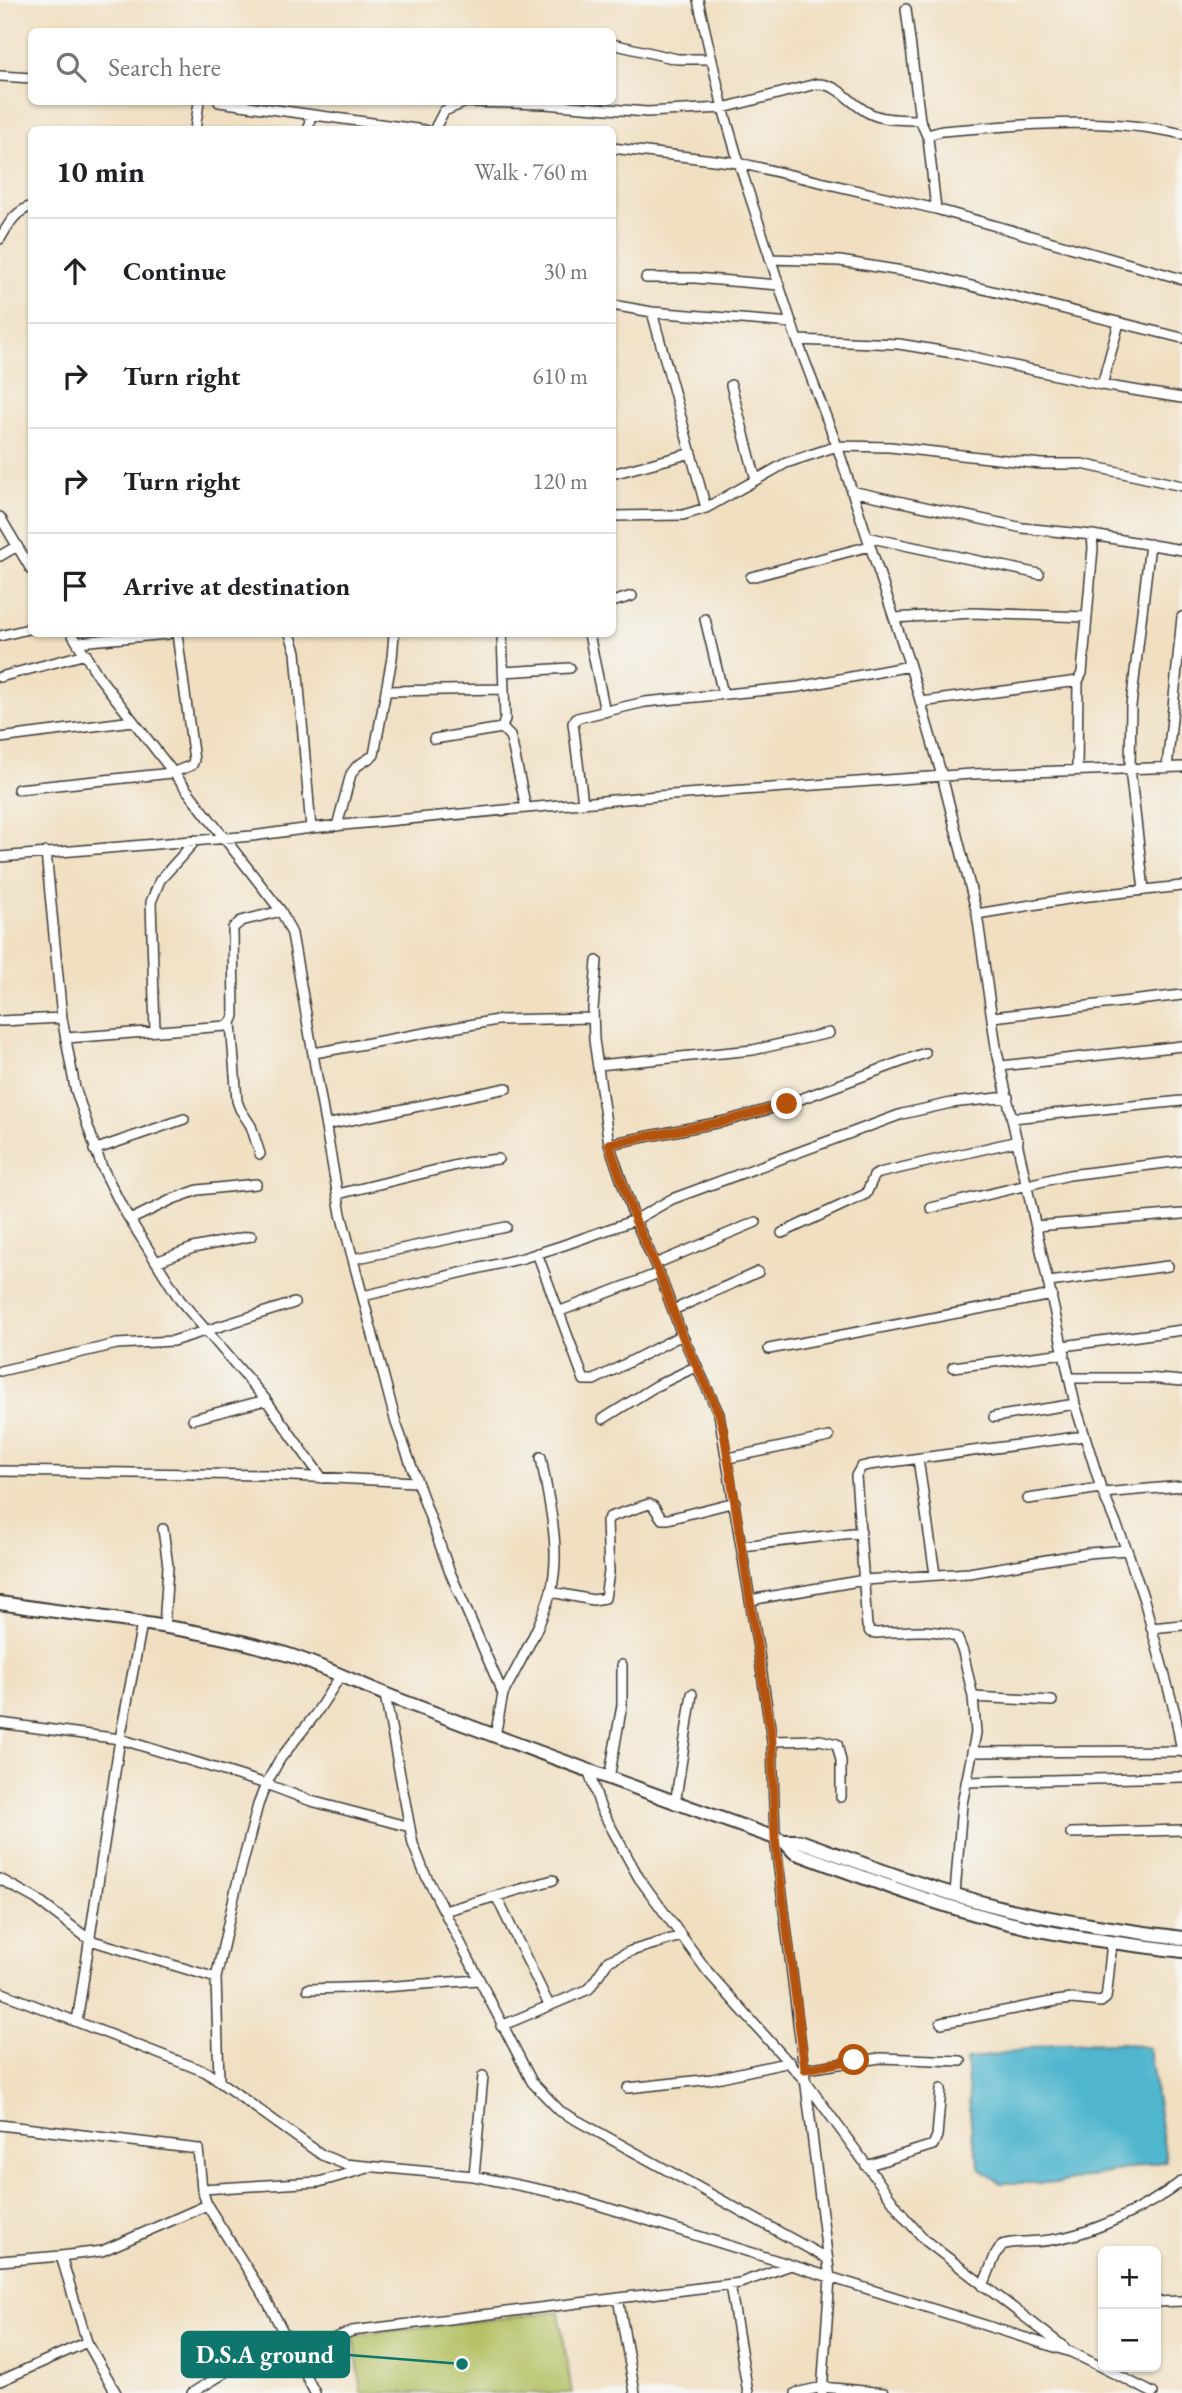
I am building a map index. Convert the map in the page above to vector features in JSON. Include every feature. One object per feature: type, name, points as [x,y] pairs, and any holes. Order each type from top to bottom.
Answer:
[{"type":"street","points":[[698,0],[723,108],[739,163],[910,666],[942,776],[977,914],[1007,1097],[1075,1404],[1102,1491],[1127,1550],[1152,1628],[1180,1724],[1182,1751],[972,1752]]},
{"type":"street","points":[[906,9],[920,120],[928,138],[936,209]]},
{"type":"street","points":[[616,45],[677,59],[712,59]]},
{"type":"street","points":[[0,76],[28,78]]},
{"type":"street","points":[[558,105],[647,112],[723,108],[825,84],[836,88],[867,112],[878,116],[920,120]]},
{"type":"street","points":[[196,126],[199,105]]},
{"type":"street","points":[[240,105],[394,126]]},
{"type":"street","points":[[436,126],[444,111],[459,105]]},
{"type":"street","points":[[309,126],[310,115]]},
{"type":"street","points":[[928,138],[931,134],[942,131],[1019,125],[1105,123],[1163,129],[1182,134]]},
{"type":"street","points":[[616,148],[739,163],[936,209],[1182,279]]},
{"type":"street","points":[[0,239],[11,219],[28,208]]},
{"type":"street","points":[[770,258],[840,261],[927,275],[1182,338]]},
{"type":"street","points":[[646,278],[695,278],[779,285]]},
{"type":"street","points":[[616,306],[652,312],[792,323]]},
{"type":"street","points":[[652,312],[706,508]]},
{"type":"street","points":[[1102,385],[1119,323]]},
{"type":"street","points":[[797,340],[899,344],[1102,385],[1182,398]]},
{"type":"street","points":[[731,385],[756,480]]},
{"type":"street","points":[[616,516],[665,517],[706,508],[786,463],[837,446],[890,447],[1041,464],[1082,464],[1182,486]]},
{"type":"street","points":[[616,473],[692,453]]},
{"type":"street","points":[[851,491],[1023,528],[1092,535],[1182,550]]},
{"type":"street","points":[[0,517],[28,564]]},
{"type":"street","points":[[1077,770],[1078,681],[1082,673],[1092,535]]},
{"type":"street","points":[[751,577],[868,542],[1039,574]]},
{"type":"street","points":[[1144,890],[1130,769],[1132,706],[1150,544]]},
{"type":"street","points":[[0,556],[17,546]]},
{"type":"street","points":[[616,601],[632,596]]},
{"type":"street","points":[[894,618],[972,613],[1087,617]]},
{"type":"street","points":[[1167,768],[1182,617]]},
{"type":"street","points":[[705,619],[723,694]]},
{"type":"street","points":[[0,636],[28,629]]},
{"type":"street","points":[[75,638],[98,637]]},
{"type":"street","points":[[18,789],[172,773],[187,768],[194,760],[177,637]]},
{"type":"street","points":[[291,637],[296,652],[311,828]]},
{"type":"street","points":[[337,826],[351,774],[357,766],[374,755],[394,637]]},
{"type":"street","points":[[502,637],[505,719],[502,728]]},
{"type":"street","points":[[590,637],[605,712]]},
{"type":"street","points":[[75,638],[133,722],[281,911],[292,934],[338,1194],[396,1423],[449,1570],[503,1694]]},
{"type":"street","points":[[0,677],[86,654]]},
{"type":"street","points":[[583,803],[573,723],[577,718],[645,702],[798,687],[910,666]]},
{"type":"street","points":[[503,672],[570,668]]},
{"type":"street","points":[[921,702],[1078,681]]},
{"type":"street","points":[[386,691],[503,689]]},
{"type":"street","points":[[0,738],[133,722]]},
{"type":"street","points":[[434,739],[502,728]]},
{"type":"street","points":[[502,728],[510,736],[526,808]]},
{"type":"street","points":[[0,857],[583,803],[942,776],[1182,767]]},
{"type":"street","points":[[155,1031],[151,902],[160,880],[196,840]]},
{"type":"street","points":[[46,852],[62,1018],[75,1088],[94,1150],[130,1220],[180,1300],[266,1400],[322,1478]]},
{"type":"street","points":[[977,914],[1080,897],[1182,886]]},
{"type":"street","points":[[260,1154],[251,1126],[237,1101],[231,1023],[234,1016],[233,928],[241,921],[281,911]]},
{"type":"street","points":[[597,961],[593,1018],[609,1144],[635,1220],[657,1268],[682,1335],[719,1413],[742,1546],[772,1741],[806,2082],[830,2278],[822,2390]]},
{"type":"street","points":[[993,1017],[1182,995]]},
{"type":"street","points":[[0,1021],[62,1018]]},
{"type":"street","points":[[314,1053],[497,1020],[593,1018]]},
{"type":"street","points":[[66,1038],[226,1026],[231,1023]]},
{"type":"street","points":[[598,1065],[753,1050],[829,1033]]},
{"type":"street","points":[[1001,1066],[1182,1046]]},
{"type":"street","points":[[609,1144],[726,1121],[787,1104],[925,1053]]},
{"type":"street","points":[[326,1125],[507,1088]]},
{"type":"street","points":[[363,1296],[537,1254],[635,1220],[672,1199],[902,1114],[951,1103],[1007,1097]]},
{"type":"street","points":[[1012,1118],[1182,1101]]},
{"type":"street","points":[[94,1150],[184,1119]]},
{"type":"street","points":[[782,1233],[866,1194],[874,1176],[879,1173],[1018,1141]]},
{"type":"street","points":[[338,1194],[465,1163],[498,1158]]},
{"type":"street","points":[[932,1209],[1069,1175],[1182,1161]]},
{"type":"street","points":[[130,1220],[191,1192],[256,1184]]},
{"type":"street","points":[[1037,1227],[1182,1214]]},
{"type":"street","points":[[558,1312],[756,1223]]},
{"type":"street","points":[[353,1259],[506,1227]]},
{"type":"street","points":[[156,1262],[193,1248],[251,1236]]},
{"type":"street","points":[[537,1254],[581,1375],[588,1382],[682,1335]]},
{"type":"street","points":[[1049,1282],[1168,1266]]},
{"type":"street","points":[[673,1310],[758,1272]]},
{"type":"street","points":[[769,1349],[1052,1295]]},
{"type":"street","points":[[0,1371],[117,1344],[173,1340],[294,1303]]},
{"type":"street","points":[[953,1367],[1182,1331]]},
{"type":"street","points":[[603,1419],[656,1386],[697,1366]]},
{"type":"street","points":[[1070,1378],[1182,1381]]},
{"type":"street","points":[[193,1419],[266,1400]]},
{"type":"street","points":[[994,1417],[1075,1404]]},
{"type":"street","points":[[955,1894],[962,1804],[976,1733],[973,1698],[963,1652],[957,1637],[932,1632],[870,1632],[867,1626],[856,1476],[858,1470],[869,1465],[1084,1436]]},
{"type":"street","points":[[728,1458],[829,1437]]},
{"type":"street","points":[[495,1736],[503,1694],[536,1630],[551,1591],[553,1526],[541,1457]]},
{"type":"street","points":[[918,1459],[935,1574]]},
{"type":"street","points":[[0,1471],[416,1482]]},
{"type":"street","points":[[1028,1499],[1182,1486]]},
{"type":"street","points":[[551,1591],[593,1600],[605,1598],[609,1572],[607,1521],[610,1517],[649,1504],[662,1519],[667,1519],[735,1502]]},
{"type":"street","points":[[163,1530],[168,1566],[164,1628]]},
{"type":"street","points":[[742,1546],[861,1532]]},
{"type":"street","points":[[750,1600],[864,1580],[969,1573],[1088,1553],[1127,1550]]},
{"type":"street","points":[[0,1602],[245,1643],[293,1657],[385,1695],[780,1840],[800,1841],[1002,1908],[1100,1928],[1182,1938]]},
{"type":"street","points":[[77,2022],[120,1739],[142,1625]]},
{"type":"street","points":[[1152,1628],[1182,1625]]},
{"type":"street","points":[[610,1779],[622,1705],[622,1665]]},
{"type":"street","points":[[219,2080],[216,1978],[258,1805],[280,1759],[315,1715],[341,1675]]},
{"type":"street","points":[[676,1804],[692,1694]]},
{"type":"street","points":[[385,1695],[417,1853],[501,2026],[532,2082],[560,2110],[828,2259]]},
{"type":"street","points":[[973,1698],[1052,1701]]},
{"type":"street","points":[[0,1723],[120,1739],[266,1784],[311,1801],[410,1827]]},
{"type":"street","points":[[772,1741],[820,1740],[837,1744],[841,1761],[841,1797]]},
{"type":"street","points":[[588,1769],[601,1809],[639,1878],[708,1972],[806,2082],[905,2218],[926,2241],[1071,2352]]},
{"type":"street","points":[[966,1782],[1182,1777]]},
{"type":"street","points":[[1071,1833],[1182,1830]]},
{"type":"street","points":[[780,1840],[794,1852],[950,1906],[1039,1930],[1182,1951]]},
{"type":"street","points":[[0,1879],[36,1899],[90,1940],[216,1978]]},
{"type":"street","points":[[444,1911],[553,1880]]},
{"type":"street","points":[[496,1896],[549,2005]]},
{"type":"street","points":[[501,2026],[589,1989],[608,1961],[681,1936]]},
{"type":"street","points":[[941,2023],[1056,2001],[1072,1999],[1101,2002],[1106,1998],[1112,1942]]},
{"type":"street","points":[[308,1989],[478,1980]]},
{"type":"street","points":[[0,1992],[206,2071],[322,2155],[344,2164],[474,2176],[566,2195],[1071,2352],[1098,2363]]},
{"type":"street","points":[[805,2069],[880,2058],[961,2061]]},
{"type":"street","points":[[628,2088],[712,2080],[790,2062]]},
{"type":"street","points":[[474,2176],[483,2076]]},
{"type":"street","points":[[866,2166],[933,2146],[937,2136],[941,2089]]},
{"type":"street","points":[[0,2125],[198,2149],[202,2189],[207,2205],[265,2297],[314,2393]]},
{"type":"street","points":[[202,2189],[319,2182],[374,2166]]},
{"type":"street","points":[[983,2286],[1002,2245],[1060,2238],[1106,2222],[1159,2199],[1182,2181]]},
{"type":"street","points":[[0,2260],[103,2251],[207,2205]]},
{"type":"street","points":[[61,2256],[87,2342],[116,2393]]},
{"type":"street","points":[[295,2355],[352,2331],[730,2285],[792,2264]]},
{"type":"street","points":[[730,2285],[748,2393]]},
{"type":"street","points":[[618,2298],[635,2393]]},
{"type":"street","points":[[1161,2302],[1182,2301]]},
{"type":"street","points":[[192,2393],[285,2336]]},
{"type":"street","points":[[0,2381],[87,2342]]},
{"type":"street","points":[[1120,2372],[1153,2393]]},
{"type":"street","points":[[796,2393],[822,2390],[884,2393]]},
{"type":"green space","points":[[559,2312],[572,2393],[361,2393],[354,2335]]},
{"type":"water","points":[[1124,2043],[1149,2048],[1166,2161],[1058,2183],[1001,2183],[980,2169],[972,2135],[966,2060],[1054,2044]]},
{"type":"place","name":"D.S.A ground","points":[[462,2364]]},
{"type":"route","points":[[787,1104],[726,1121],[609,1144],[635,1220],[659,1273],[682,1335],[719,1413],[724,1433],[772,1741],[775,1838],[805,2069],[854,2060]]}]
